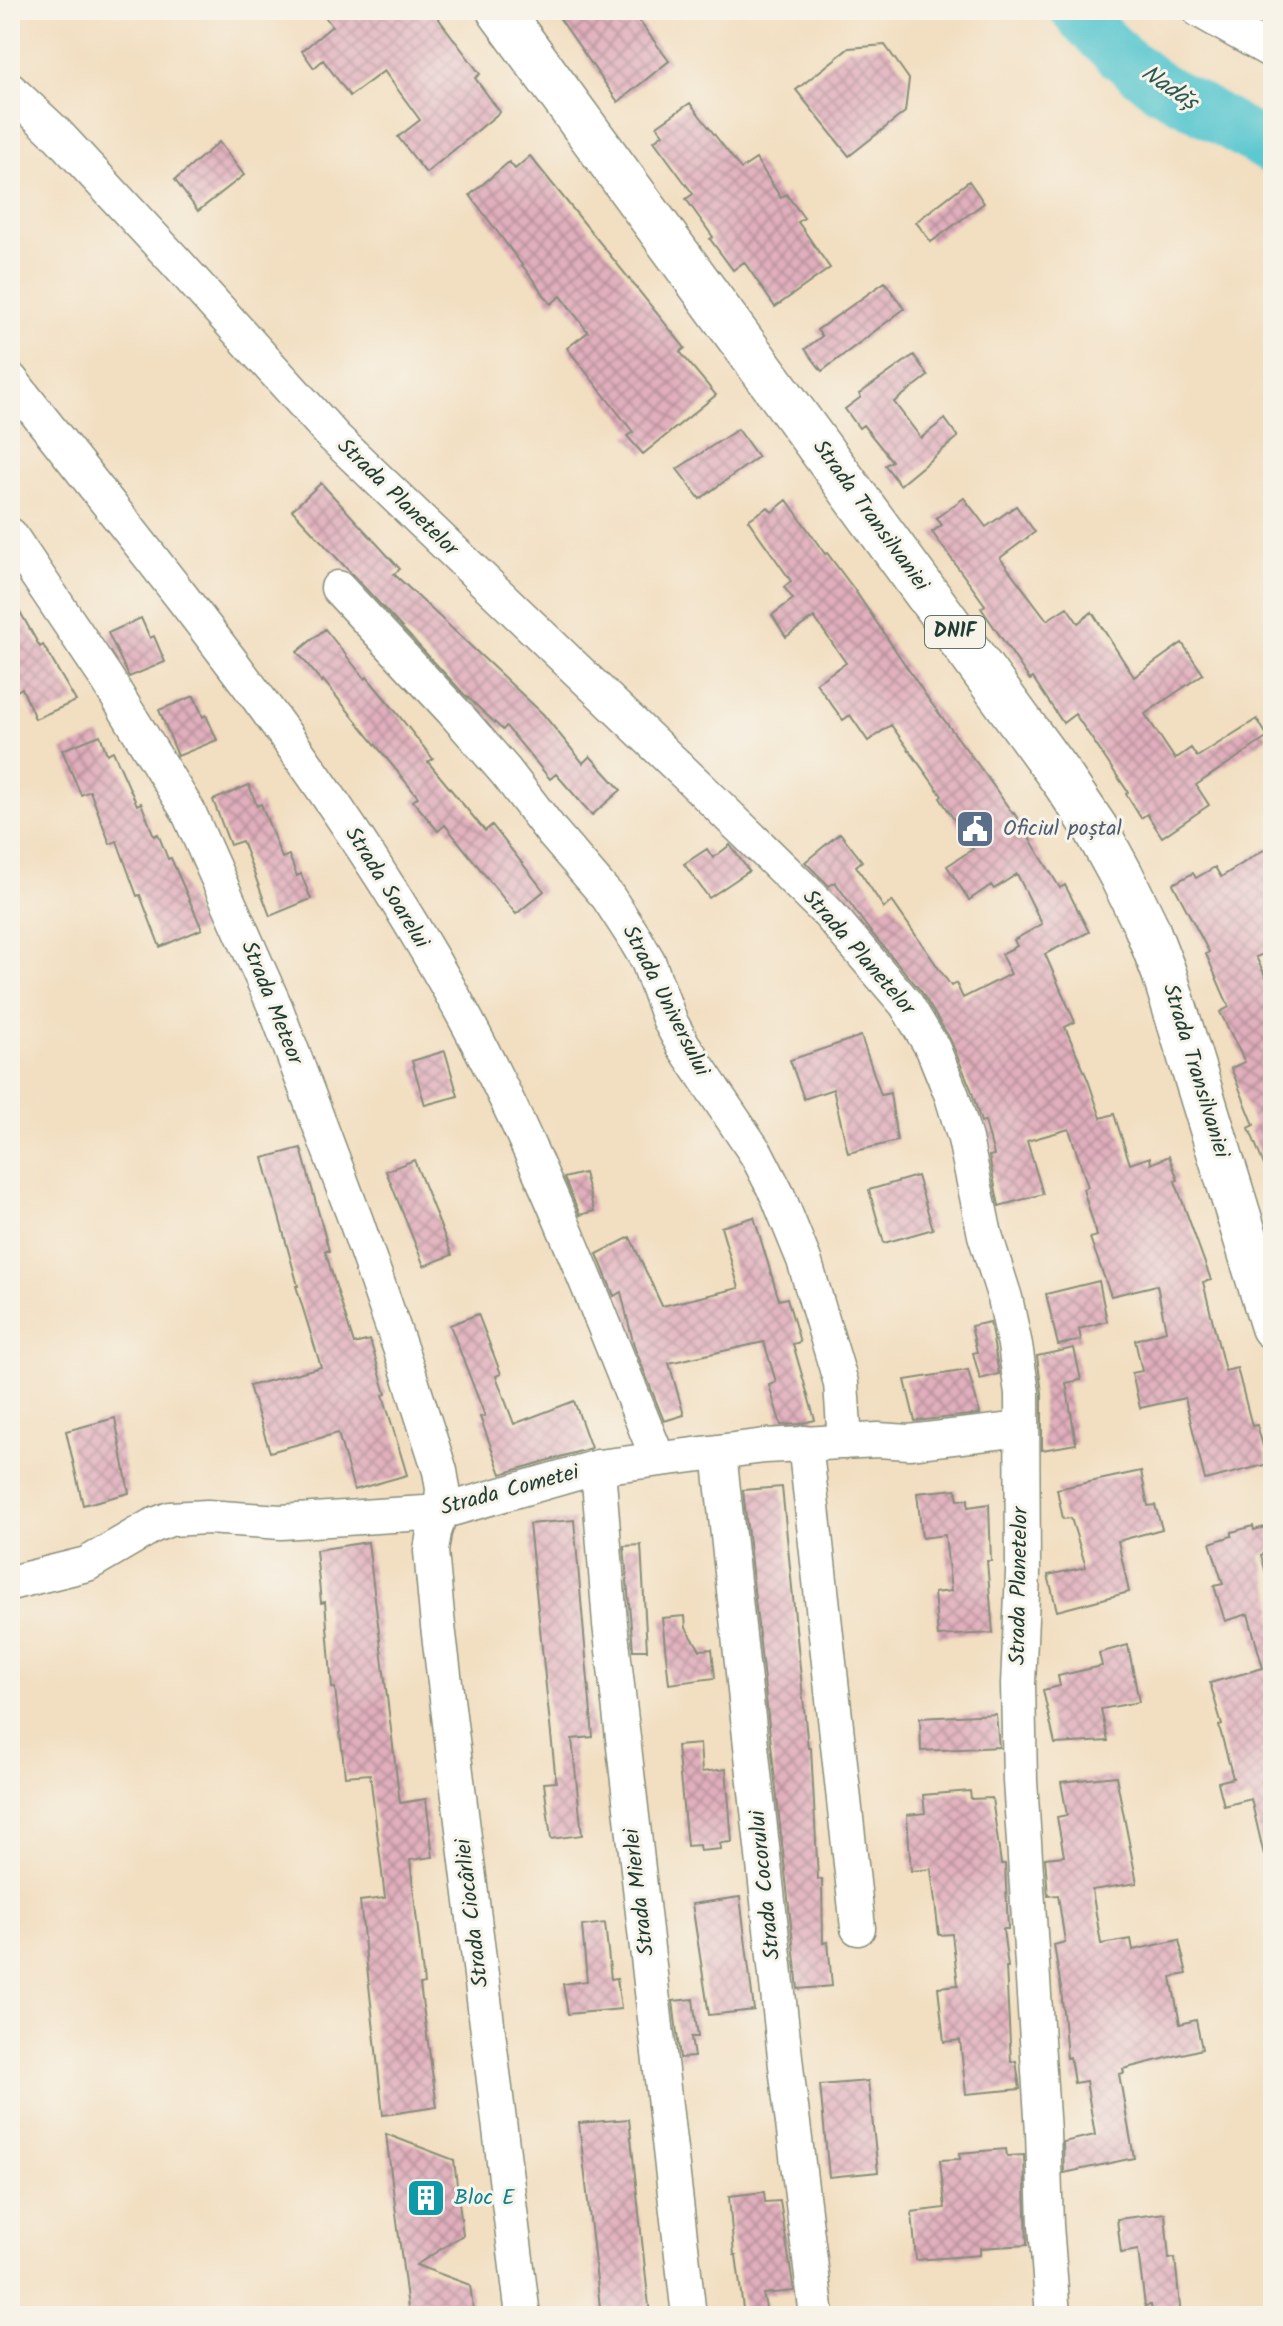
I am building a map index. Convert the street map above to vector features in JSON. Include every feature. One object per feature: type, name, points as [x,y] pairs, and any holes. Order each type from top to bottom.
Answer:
[{"type":"main road","name":"Strada Transilvaniei","points":[[499,10],[1011,708],[1096,829],[1146,926],[1164,973],[1273,1327]]},
{"type":"street","points":[[1199,10],[1273,52]]},
{"type":"street","name":"Strada Planetelor","points":[[10,90],[57,134],[334,437],[828,913],[906,1004],[933,1049],[965,1139],[985,1235],[1005,1298],[1022,1393],[1023,1573],[1018,1684],[1020,1781],[1053,2316]]},
{"type":"street","name":"Strada Soarelui","points":[[10,379],[192,611],[290,742],[397,901],[464,1016],[533,1152],[658,1459]]},
{"type":"street","name":"Strada Meteor","points":[[10,535],[105,676],[188,811],[276,1009],[356,1221],[407,1368],[440,1471],[443,1489],[441,1512]]},
{"type":"street","name":"Strada Universului","points":[[338,588],[506,772],[608,897],[634,937],[648,961],[670,1021],[683,1045],[757,1155],[778,1196],[804,1260],[841,1383],[845,1442]]},
{"type":"street","name":"Strada Cometei","points":[[10,1583],[87,1564],[152,1526],[170,1519],[207,1517],[281,1522],[441,1512],[598,1467],[805,1443],[909,1442],[1022,1429]]},
{"type":"street","points":[[805,1443],[858,1928]]},
{"type":"street","name":"Strada Cocorului","points":[[719,1453],[787,2075],[817,2316]]},
{"type":"street","name":"Strada Mierlei","points":[[598,1467],[610,1624],[689,2316]]},
{"type":"street","name":"Strada Ciocârliei","points":[[441,1512],[431,1551],[437,1611],[523,2316]]},
{"type":"building","points":[[320,10],[432,10],[480,74],[475,78],[500,112],[426,173],[398,137],[420,120],[384,71],[350,96],[323,60],[314,68],[302,51],[332,26]]},
{"type":"building","points":[[554,10],[631,10],[669,61],[618,102]]},
{"type":"building","points":[[885,45],[909,79],[905,112],[849,156],[796,90],[849,48]]},
{"type":"building","points":[[690,103],[741,169],[756,159],[781,198],[786,194],[804,218],[798,222],[830,268],[775,307],[744,262],[733,270],[710,239],[713,237],[686,199],[693,194],[654,141],[663,134],[657,126]]},
{"type":"building","points":[[219,142],[244,175],[198,211],[175,180]]},
{"type":"building","points":[[530,156],[685,348],[680,352],[716,395],[643,454],[627,436],[633,432],[567,348],[588,332],[561,296],[551,304],[470,195],[509,162],[515,169]]},
{"type":"building","points":[[969,181],[984,203],[931,242],[916,222]]},
{"type":"building","points":[[885,282],[904,309],[822,371],[805,349],[822,336],[817,330]]},
{"type":"building","points":[[914,355],[928,376],[894,402],[921,438],[945,419],[958,437],[900,485],[885,465],[892,461],[863,425],[859,428],[845,409],[861,397],[859,394]]},
{"type":"building","points":[[738,429],[758,457],[700,499],[677,469]]},
{"type":"building","points":[[321,483],[400,569],[394,574],[543,714],[583,763],[590,756],[621,790],[592,815],[556,774],[550,779],[506,726],[503,730],[464,694],[292,510]]},
{"type":"building","points":[[964,498],[986,527],[1016,506],[1035,532],[1000,558],[1047,620],[1067,607],[1078,623],[1092,612],[1134,677],[1182,643],[1203,674],[1145,714],[1175,759],[1191,748],[1197,757],[1257,719],[1268,737],[1196,785],[1209,805],[1162,837],[1147,814],[1141,818],[1126,794],[1128,792],[1075,714],[1063,723],[1033,678],[1030,680],[981,608],[985,605],[932,532],[942,525],[936,518]]},
{"type":"building","points":[[787,500],[854,589],[929,700],[1014,813],[1060,888],[1065,885],[1089,932],[1045,954],[1075,1022],[1065,1027],[1101,1118],[1114,1114],[1130,1164],[1150,1157],[1151,1164],[1169,1156],[1211,1280],[1203,1282],[1225,1371],[1237,1368],[1252,1426],[1257,1425],[1268,1464],[1205,1480],[1185,1398],[1140,1408],[1132,1373],[1142,1371],[1135,1340],[1166,1331],[1157,1285],[1111,1296],[1090,1238],[1097,1236],[1083,1189],[1088,1187],[1069,1129],[1027,1141],[1043,1194],[999,1206],[989,1156],[994,1155],[985,1121],[981,1122],[950,1039],[921,991],[869,930],[835,882],[829,886],[805,862],[840,833],[862,861],[856,866],[884,908],[892,901],[951,986],[956,983],[963,998],[1011,974],[1001,954],[1017,946],[1014,940],[1042,924],[1017,874],[994,889],[991,885],[969,900],[947,866],[973,849],[940,798],[942,796],[891,725],[868,741],[850,715],[843,720],[816,683],[846,663],[814,617],[786,637],[772,615],[793,599],[784,587],[791,581],[748,520],[768,507],[772,512]]},
{"type":"building","points":[[10,594],[76,701],[35,719],[22,688],[10,695]]},
{"type":"building","points":[[141,618],[150,638],[154,636],[165,662],[129,677],[108,633]]},
{"type":"building","points":[[325,629],[392,707],[433,759],[428,762],[485,831],[492,825],[544,891],[516,914],[445,825],[438,831],[413,801],[418,797],[297,652]]},
{"type":"building","points":[[194,696],[217,740],[178,756],[159,710]]},
{"type":"building","points":[[100,735],[107,754],[113,751],[137,805],[141,803],[154,836],[158,834],[168,859],[171,858],[202,929],[160,947],[117,841],[110,844],[90,791],[81,795],[62,750]]},
{"type":"building","points":[[249,785],[257,806],[261,804],[282,858],[289,855],[311,899],[270,916],[242,841],[230,845],[213,800]]},
{"type":"building","points":[[1273,844],[1273,950],[1256,957],[1273,991],[1272,1185],[1249,1128],[1254,1125],[1231,1068],[1245,1062],[1220,1012],[1229,1007],[1206,954],[1209,952],[1173,884],[1193,873],[1196,878],[1215,867],[1221,877]]},
{"type":"building","points":[[730,845],[749,871],[709,898],[684,864],[707,849],[713,858]]},
{"type":"building","points":[[861,1036],[881,1095],[890,1093],[897,1141],[848,1153],[833,1089],[804,1099],[790,1060]]},
{"type":"building","points":[[445,1051],[458,1096],[425,1105],[412,1061]]},
{"type":"building","points":[[301,1148],[329,1251],[325,1251],[354,1344],[370,1340],[407,1475],[354,1490],[338,1433],[270,1452],[249,1386],[321,1367],[296,1286],[263,1158]]},
{"type":"building","points":[[414,1160],[452,1255],[424,1266],[386,1171]]},
{"type":"building","points":[[584,1173],[594,1211],[580,1215],[564,1178]]},
{"type":"building","points":[[917,1176],[933,1229],[884,1243],[869,1190]]},
{"type":"building","points":[[754,1217],[779,1300],[787,1298],[800,1342],[793,1344],[815,1420],[781,1425],[769,1385],[776,1382],[764,1342],[669,1363],[684,1415],[664,1421],[634,1346],[621,1292],[614,1296],[597,1254],[630,1237],[662,1306],[739,1288],[721,1227]]},
{"type":"building","points":[[1099,1281],[1107,1321],[1079,1329],[1081,1340],[1058,1345],[1046,1294]]},
{"type":"building","points":[[478,1314],[501,1374],[496,1376],[514,1424],[574,1401],[591,1448],[501,1474],[480,1417],[485,1416],[450,1325]]},
{"type":"building","points":[[990,1322],[999,1374],[980,1379],[973,1353],[977,1352],[971,1326]]},
{"type":"building","points":[[1074,1348],[1081,1380],[1066,1383],[1076,1444],[1042,1450],[1042,1393],[1037,1356]]},
{"type":"building","points":[[968,1370],[980,1414],[915,1421],[905,1380]]},
{"type":"building","points":[[115,1418],[129,1493],[83,1505],[66,1431]]},
{"type":"building","points":[[1141,1471],[1148,1506],[1155,1505],[1162,1529],[1118,1541],[1129,1592],[1057,1611],[1048,1575],[1086,1567],[1071,1518],[1063,1519],[1057,1489]]},
{"type":"building","points":[[782,1487],[808,1748],[811,1748],[818,1879],[822,1879],[823,1943],[828,1942],[832,1986],[798,1989],[743,1490]]},
{"type":"building","points":[[956,1489],[958,1500],[968,1499],[968,1507],[989,1504],[991,1561],[987,1561],[993,1633],[938,1636],[934,1593],[951,1591],[945,1535],[922,1538],[917,1493]]},
{"type":"building","points":[[574,1520],[593,1737],[572,1739],[582,1835],[551,1839],[544,1783],[556,1782],[529,1524]]},
{"type":"building","points":[[1253,1526],[1254,1530],[1269,1526],[1273,1538],[1273,1551],[1261,1555],[1273,1598],[1273,1854],[1264,1855],[1251,1799],[1224,1806],[1218,1782],[1233,1778],[1210,1683],[1263,1668],[1248,1614],[1225,1621],[1214,1586],[1223,1584],[1210,1543]]},
{"type":"building","points":[[368,1542],[400,1803],[426,1799],[433,1857],[410,1860],[424,1984],[420,1985],[437,2107],[383,2115],[360,1901],[385,1898],[370,1774],[345,1776],[316,1550]]},
{"type":"building","points":[[641,1545],[647,1650],[633,1650],[624,1546]]},
{"type":"building","points":[[685,1616],[686,1628],[700,1650],[712,1649],[715,1678],[669,1684],[662,1618]]},
{"type":"building","points":[[1128,1645],[1139,1702],[1101,1709],[1108,1741],[1055,1744],[1043,1690],[1060,1686],[1058,1676],[1102,1666],[1099,1653]]},
{"type":"building","points":[[996,1714],[999,1747],[921,1751],[920,1718]]},
{"type":"building","points":[[700,1744],[702,1772],[726,1769],[732,1842],[720,1843],[721,1849],[700,1851],[699,1845],[687,1846],[677,1746]]},
{"type":"building","points":[[1116,1776],[1137,1883],[1092,1890],[1101,1944],[1131,1939],[1133,1950],[1179,1940],[1187,1974],[1171,1977],[1180,2024],[1196,2020],[1202,2049],[1123,2069],[1124,2073],[1119,2074],[1134,2158],[1064,2173],[1063,2142],[1095,2135],[1086,2081],[1074,2083],[1070,2057],[1067,2058],[1054,1945],[1065,1942],[1058,1895],[1048,1896],[1045,1858],[1064,1856],[1057,1817],[1067,1815],[1061,1782]]},
{"type":"building","points":[[970,1791],[971,1799],[992,1798],[1001,1864],[1005,1864],[1008,1929],[1003,1929],[1008,1967],[1011,2062],[1016,2061],[1020,2089],[966,2094],[960,2040],[944,2042],[938,1987],[958,1985],[952,1934],[939,1935],[931,1869],[911,1871],[907,1815],[925,1813],[923,1795]]},
{"type":"building","points":[[740,1897],[754,2010],[709,2015],[692,1904]]},
{"type":"building","points":[[605,1923],[611,1979],[617,1978],[621,2009],[568,2014],[563,1984],[587,1981],[582,1926]]},
{"type":"building","points":[[693,1999],[698,2037],[691,2037],[694,2057],[680,2058],[673,2001]]},
{"type":"building","points":[[868,2081],[878,2172],[829,2177],[820,2085]]},
{"type":"building","points":[[629,2119],[650,2316],[601,2316],[579,2123]]},
{"type":"building","name":"Bloc E","points":[[386,2134],[454,2160],[463,2235],[416,2265],[470,2285],[474,2316],[409,2316]]},
{"type":"building","points":[[1006,2149],[1007,2156],[1024,2155],[1027,2245],[980,2248],[980,2255],[916,2260],[912,2212],[945,2208],[940,2160],[960,2159],[959,2153]]},
{"type":"building","points":[[764,2192],[765,2202],[780,2201],[794,2291],[763,2294],[768,2316],[744,2316],[729,2196]]},
{"type":"building","points":[[1165,2213],[1169,2259],[1175,2258],[1181,2316],[1152,2316],[1151,2305],[1145,2306],[1138,2250],[1121,2253],[1117,2219]]},
{"type":"waterway","name":"Nadăș","points":[[1075,10],[1119,55],[1158,86],[1273,150]]},
{"type":"place","name":"Oficiul poștal","points":[[975,829]]},
{"type":"place","name":"Bloc E","points":[[426,2198]]}]
